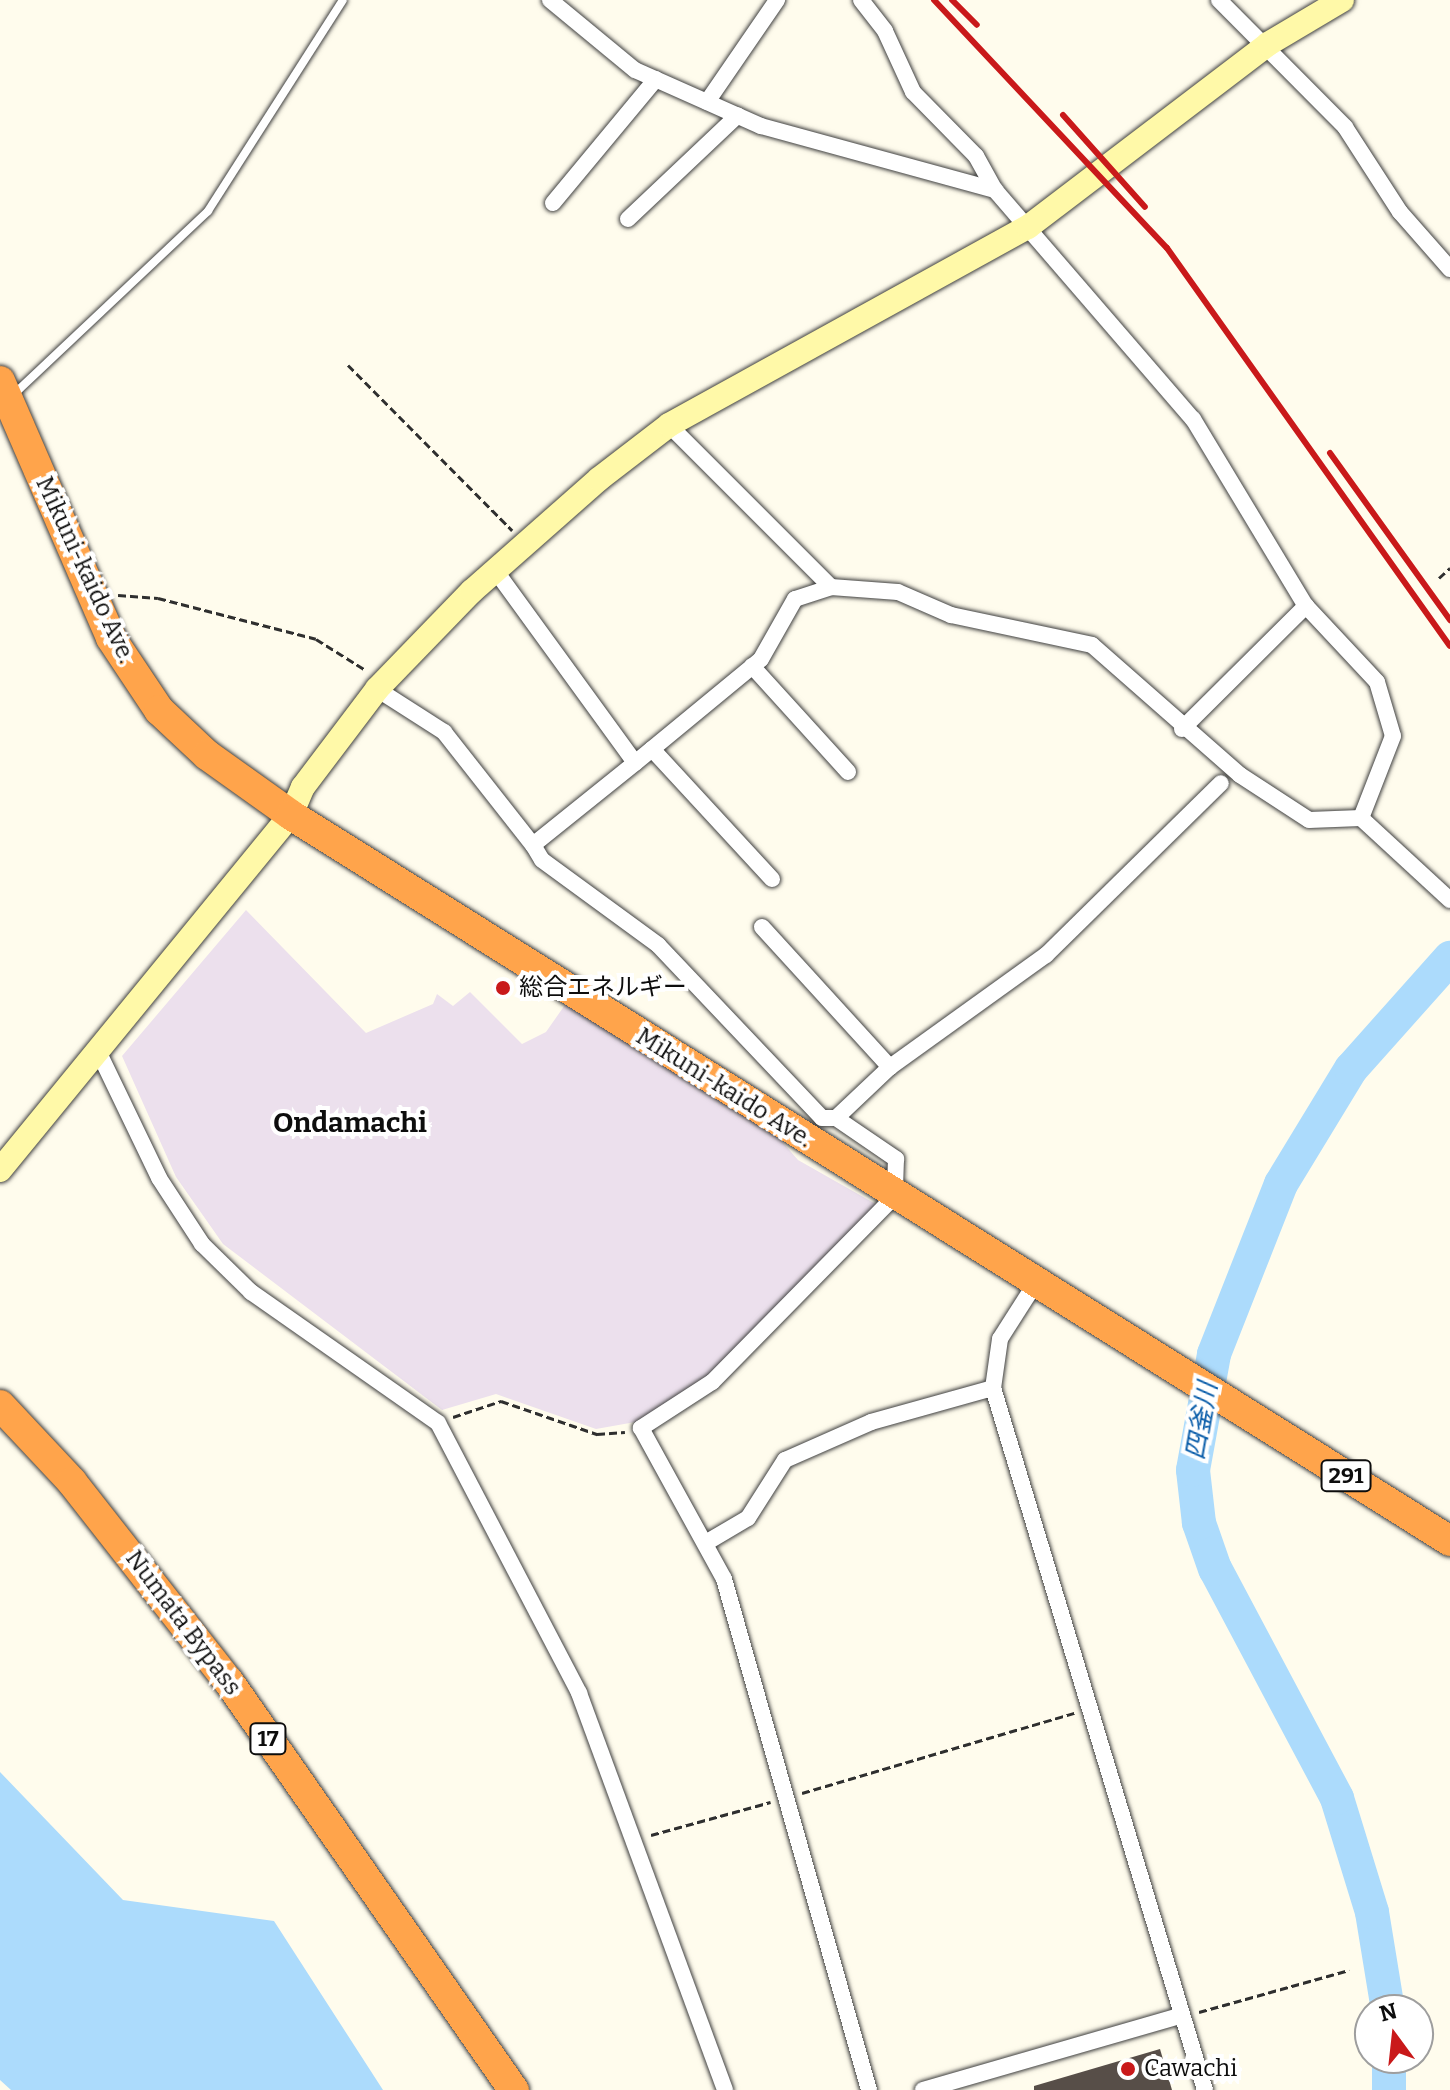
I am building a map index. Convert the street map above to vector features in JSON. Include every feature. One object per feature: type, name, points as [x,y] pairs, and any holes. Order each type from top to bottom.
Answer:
[{"type":"highway","name":"Mikuni-kaido Ave.","points":[[6,405],[111,638],[142,687],[207,755],[291,815],[1035,1284],[1450,1541]]},
{"type":"highway","name":"Numata Bypass","points":[[0,1405],[81,1493],[210,1657],[514,2090]]},
{"type":"street","points":[[550,0],[595,41],[656,79],[707,102],[738,115],[995,190]]},
{"type":"street","points":[[707,102],[777,0]]},
{"type":"street","points":[[861,0],[885,31],[913,92],[976,156],[995,190],[1193,419],[1306,606],[1377,682],[1393,736],[1361,818]]},
{"type":"street","points":[[1219,0],[1268,44],[1345,127],[1400,212],[1450,269]]},
{"type":"street","points":[[0,1170],[291,815],[303,787],[381,686],[495,570],[669,425],[1028,227],[1268,44],[1342,0]]},
{"type":"street","points":[[553,203],[656,79]]},
{"type":"street","points":[[628,219],[738,115]]},
{"type":"street","points":[[669,425],[831,587]]},
{"type":"street","points":[[495,570],[635,763]]},
{"type":"street","points":[[533,845],[752,666],[795,599],[831,587],[898,592],[951,615],[1092,645],[1182,729],[1309,820],[1361,818],[1450,900]]},
{"type":"street","points":[[1182,729],[1306,606]]},
{"type":"street","points":[[752,666],[848,772]]},
{"type":"street","points":[[381,686],[444,732],[542,860],[658,945],[822,1118],[836,1118],[896,1159],[895,1196],[712,1382],[641,1428],[709,1541],[869,2090]]},
{"type":"street","points":[[652,749],[772,879]]},
{"type":"street","points":[[836,1118],[890,1067],[1046,955],[1221,783]]},
{"type":"street","points":[[762,927],[890,1067]]},
{"type":"street","points":[[98,1051],[159,1178],[202,1244],[251,1292],[438,1423],[579,1693],[636,1839],[725,2090]]},
{"type":"street","points":[[1035,1284],[1000,1339],[993,1388],[1180,2016],[1205,2090]]},
{"type":"street","points":[[709,1541],[748,1518],[785,1460],[871,1422],[993,1388]]},
{"type":"street","points":[[923,2090],[1180,2016]]},
{"type":"lane","points":[[6,405],[208,211],[343,0]]},
{"type":"path","points":[[348,365],[526,544]]},
{"type":"path","points":[[1439,578],[1450,568]]},
{"type":"path","points":[[106,595],[158,598],[316,639],[381,686]]},
{"type":"path","points":[[438,1423],[501,1401],[597,1434],[641,1428]]},
{"type":"path","points":[[636,1839],[1089,1709]]},
{"type":"path","points":[[1180,2016],[1349,1970]]},
{"type":"shaded area","points":[[246,910],[366,1033],[433,1004],[437,994],[453,1006],[470,992],[522,1044],[546,1032],[567,1002],[764,1121],[798,1160],[881,1207],[710,1378],[641,1421],[596,1429],[496,1394],[442,1410],[223,1244],[176,1177],[122,1056]]},
{"type":"water","points":[[0,1772],[123,1900],[274,1921],[383,2090],[11,2090],[0,2080]]},
{"type":"building","name":"Cawachi","points":[[1160,2049],[1172,2090],[1034,2090],[1034,2086]]},
{"type":"waterway","name":"四釜川","points":[[1385,1994],[1372,1912],[1337,1798],[1215,1569],[1199,1523],[1193,1470],[1214,1354],[1281,1184],[1351,1069],[1450,958]]},
{"type":"waterway","name":"四釜川","points":[[1389,2074],[1389,2090]]},
{"type":"railway","points":[[934,0],[1167,248],[1450,646]]},
{"type":"railway","points":[[952,0],[977,25]]},
{"type":"railway","points":[[1063,115],[1145,207]]},
{"type":"railway","points":[[1330,453],[1450,620]]},
{"type":"place","name":"総合エネルギー","points":[[503,988]]},
{"type":"place","name":"Cawachi","points":[[1128,2069]]},
{"type":"district","name":"Ondamachi","points":[[350,1123]]}]
